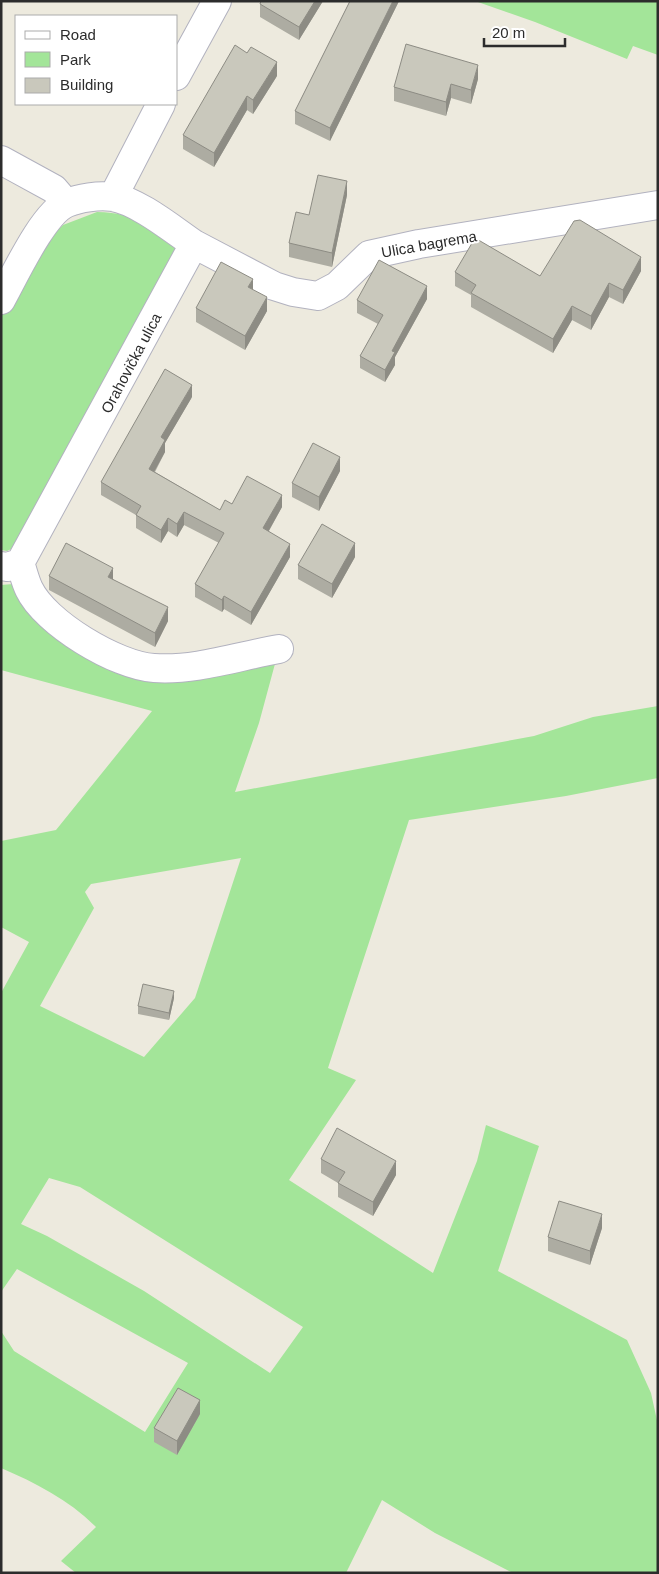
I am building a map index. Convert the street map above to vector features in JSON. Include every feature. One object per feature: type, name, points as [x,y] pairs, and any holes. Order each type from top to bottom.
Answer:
[{"type":"street","points":[[178,72],[217,1]]},
{"type":"street","points":[[113,197],[161,105]]},
{"type":"street","points":[[1,160],[54,189],[66,203]]},
{"type":"street","points":[[1,300],[46,222],[66,203],[96,197],[113,197],[151,214],[194,244]]},
{"type":"street","name":"Ulica bagrema","points":[[194,244],[274,286],[293,292],[318,296],[337,286],[369,255],[419,244],[658,205]]},
{"type":"street","name":"Orahovička ulica","points":[[194,244],[11,565],[48,613],[78,636],[134,665],[155,668],[194,665],[279,649]]},
{"type":"green space","points":[[475,1],[658,1],[658,55],[633,46],[627,59],[535,22]]},
{"type":"green space","points":[[97,212],[123,215],[142,222],[179,249],[20,545],[7,551],[1,550],[1,315],[33,258],[46,241],[63,225]]},
{"type":"green space","points":[[13,584],[134,665],[279,649],[259,723],[235,792],[534,736],[593,717],[658,706],[658,778],[566,796],[409,820],[328,1068],[356,1080],[289,1180],[433,1273],[477,1161],[486,1125],[539,1146],[498,1271],[627,1340],[651,1393],[658,1425],[658,1573],[513,1573],[435,1533],[382,1500],[346,1573],[76,1573],[61,1561],[96,1527],[75,1508],[52,1493],[1,1468],[1,1331],[14,1351],[145,1432],[188,1363],[17,1269],[1,1292],[1,993],[29,942],[1,927],[1,841],[56,830],[152,711],[1,670],[1,585]],"holes":[[[241,858],[195,998],[144,1057],[40,1006],[94,908],[85,892],[91,884]],[[49,1178],[80,1187],[303,1327],[270,1373],[144,1291],[47,1236],[21,1224]]]},
{"type":"building","points":[[261,1],[315,1],[299,27],[260,4]]},
{"type":"building","points":[[350,1],[393,1],[330,128],[295,111]]},
{"type":"building","points":[[406,44],[478,65],[471,90],[451,84],[446,102],[394,87]]},
{"type":"building","points":[[235,45],[247,53],[251,47],[277,62],[253,100],[247,96],[214,153],[183,135]]},
{"type":"building","points":[[318,175],[347,181],[332,253],[289,243],[296,212],[309,215]]},
{"type":"building","points":[[580,220],[641,257],[623,290],[609,283],[591,316],[572,306],[553,339],[471,293],[476,285],[455,272],[475,238],[540,276],[574,221]]},
{"type":"building","points":[[379,260],[427,286],[392,351],[395,352],[385,370],[360,356],[383,315],[357,300]]},
{"type":"building","points":[[221,262],[253,279],[248,287],[267,297],[245,336],[196,308]]},
{"type":"building","points":[[165,369],[192,385],[161,437],[165,440],[149,469],[220,510],[225,500],[232,504],[247,476],[282,495],[263,528],[290,544],[251,612],[224,596],[222,600],[195,584],[224,533],[184,512],[177,524],[168,518],[161,530],[136,515],[141,506],[101,482]]},
{"type":"building","points":[[313,443],[340,457],[319,497],[292,483]]},
{"type":"building","points":[[322,524],[355,543],[332,584],[298,565]]},
{"type":"building","points":[[66,543],[113,568],[108,577],[168,607],[155,633],[49,576]]},
{"type":"building","points":[[143,984],[174,991],[169,1013],[138,1006]]},
{"type":"building","points":[[337,1128],[396,1161],[373,1202],[338,1183],[345,1172],[321,1159]]},
{"type":"building","points":[[559,1201],[602,1214],[590,1251],[548,1237]]},
{"type":"building","points":[[178,1388],[200,1400],[177,1441],[154,1428]]}]
